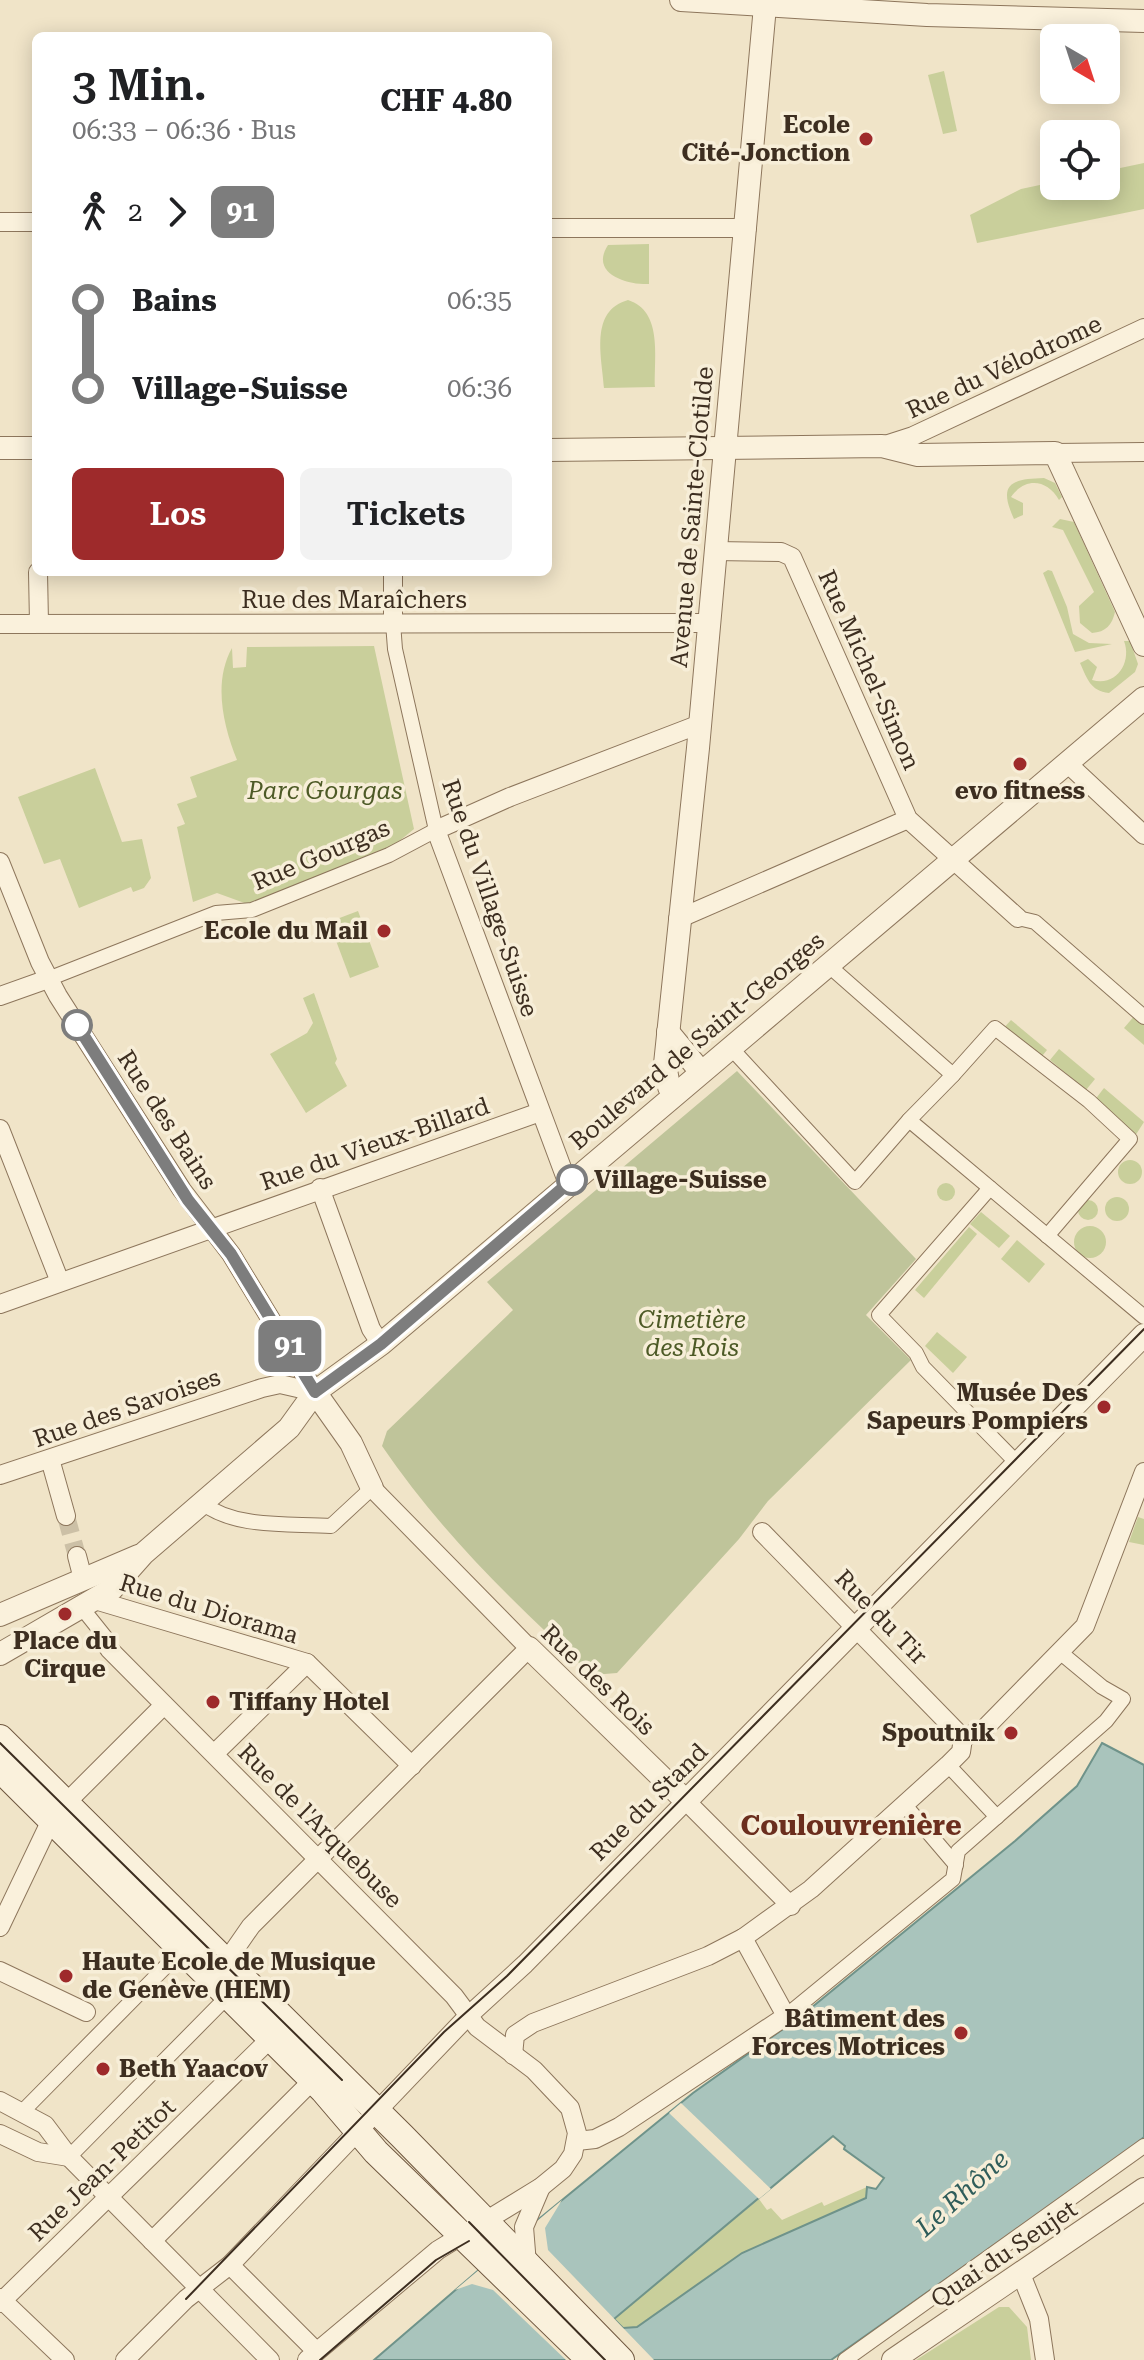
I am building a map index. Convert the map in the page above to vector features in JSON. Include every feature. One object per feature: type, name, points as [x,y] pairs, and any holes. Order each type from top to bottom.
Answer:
[{"type":"main road","points":[[0,1738],[58,1812],[182,1950],[313,2080],[359,2132],[472,2228],[507,2246],[621,2360]]},
{"type":"main road","points":[[0,1769],[58,1812],[226,1962],[377,2113],[472,2228]]},
{"type":"main road","points":[[507,2246],[590,2360]]},
{"type":"street","points":[[681,0],[1144,21]]},
{"type":"street","name":"Avenue de Sainte-Clotilde","points":[[675,1094],[669,1087],[665,1064],[747,228],[765,6]]},
{"type":"street","points":[[0,222],[32,222]]},
{"type":"street","points":[[552,228],[747,228]]},
{"type":"street","name":"Rue du Vélodrome","points":[[882,446],[927,429],[1144,328]]},
{"type":"street","points":[[927,429],[934,445],[947,454]]},
{"type":"street","points":[[552,450],[882,446],[918,455],[1144,452]]},
{"type":"street","points":[[0,448],[32,448]]},
{"type":"street","points":[[1055,453],[1144,645]]},
{"type":"street","name":"Rue Michel-Simon","points":[[715,551],[781,552],[792,557],[908,819],[951,861],[1018,918]]},
{"type":"street","points":[[38,576],[39,623]]},
{"type":"street","name":"Rue du Village-Suisse","points":[[393,576],[395,649],[436,830],[568,1184]]},
{"type":"street","name":"Rue des Maraîchers","points":[[0,624],[708,623]]},
{"type":"street","name":"Boulevard de Saint-Georges","points":[[143,1554],[289,1428],[315,1392],[381,1344],[1144,698]]},
{"type":"street","name":"Rue Gourgas","points":[[0,996],[216,913],[252,910],[389,855],[510,797],[700,724]]},
{"type":"street","points":[[1067,763],[1144,835]]},
{"type":"street","points":[[678,919],[908,819]]},
{"type":"street","name":"Rue des Bains","points":[[0,862],[48,979],[182,1190],[211,1227],[294,1353],[315,1392]]},
{"type":"street","points":[[1018,918],[1035,922],[1144,1017]]},
{"type":"street","points":[[828,965],[953,1075]]},
{"type":"street","points":[[730,1047],[855,1182],[995,1028],[1137,1137],[1047,1236]]},
{"type":"street","points":[[668,1032],[701,1072]]},
{"type":"street","name":"Rue du Vieux-Billard","points":[[0,1304],[540,1112]]},
{"type":"street","points":[[909,1120],[1047,1236],[1143,1328]]},
{"type":"street","points":[[0,1129],[60,1282]]},
{"type":"street","points":[[320,1188],[371,1329],[381,1344]]},
{"type":"street","points":[[990,1188],[879,1315],[1011,1457]]},
{"type":"street","name":"Rue du Stand","points":[[125,2360],[192,2294],[230,2265],[467,2017],[525,1964],[857,1627],[1011,1457],[1143,1328]]},
{"type":"street","name":"Rue des Savoises","points":[[0,1475],[272,1385],[315,1392]]},
{"type":"street","name":"Rue des Rois","points":[[315,1392],[351,1443],[372,1488],[791,1906]]},
{"type":"street","points":[[50,1459],[66,1516]]},
{"type":"street","points":[[513,2055],[515,2035],[533,2023],[708,1956],[743,1938],[791,1906],[948,1765],[961,1752],[963,1738],[985,1728],[1085,1626],[1144,1472]]},
{"type":"street","points":[[202,1503],[214,1512],[236,1519],[331,1526],[372,1488]]},
{"type":"street","name":"Rue du Tir","points":[[762,1532],[963,1738]]},
{"type":"street","points":[[0,1615],[143,1554]]},
{"type":"street","points":[[0,1654],[89,1604],[122,1580],[143,1554]]},
{"type":"street","points":[[77,1556],[83,1579]]},
{"type":"street","name":"Rue de l'Arquebuse","points":[[89,1604],[109,1649],[454,1996],[467,2017],[534,2070],[570,2108],[577,2141]]},
{"type":"street","name":"Rue du Diorama","points":[[89,1604],[307,1663],[412,1766]]},
{"type":"street","points":[[226,1962],[251,1926],[529,1648]]},
{"type":"street","points":[[230,2265],[312,2356],[472,2228],[541,2187],[568,2161],[577,2141],[595,2139],[619,2127],[786,2016],[953,1879],[958,1851],[1106,1721],[1123,1699],[1102,1687],[1061,1653]]},
{"type":"street","points":[[214,1754],[307,1663]]},
{"type":"street","points":[[0,1927],[58,1812],[164,1705]]},
{"type":"street","points":[[948,1765],[997,1817]]},
{"type":"street","points":[[904,1804],[956,1865]]},
{"type":"street","points":[[743,1938],[786,2016]]},
{"type":"street","points":[[23,2111],[182,1950]]},
{"type":"street","points":[[0,1971],[86,2012]]},
{"type":"street","points":[[69,2157],[228,1996]]},
{"type":"street","name":"Rue Jean-Petitot","points":[[1,2300],[121,2188],[271,2038]]},
{"type":"street","points":[[152,2241],[313,2080]]},
{"type":"street","points":[[0,2101],[23,2111],[56,2136],[69,2157],[152,2241],[192,2294],[270,2360]]},
{"type":"street","points":[[0,2134],[38,2152],[69,2157]]},
{"type":"street","points":[[845,2360],[1144,2146]]},
{"type":"street","points":[[507,2246],[541,2187]]},
{"type":"street","name":"Quai du Seujet","points":[[893,2360],[1144,2189]]},
{"type":"street","points":[[1021,2274],[1039,2319],[1045,2360]]},
{"type":"street","points":[[1,2300],[65,2360]]},
{"type":"green space","points":[[944,71],[957,131],[943,134],[928,75]]},
{"type":"green space","points":[[1144,163],[1144,209],[977,243],[970,215],[1021,189],[1040,185],[1040,200],[1120,200],[1120,168]]},
{"type":"green space","points":[[649,244],[649,284],[622,280],[607,270],[603,263],[608,245]]},
{"type":"green space","points":[[628,300],[647,314],[652,324],[655,387],[604,388],[600,349],[603,325],[616,306]]},
{"type":"green space","points":[[1044,478],[1055,483],[1062,497],[1059,500],[1048,488],[1036,483],[1023,486],[1011,497],[1023,503],[1023,515],[1014,519],[1007,498],[1010,486],[1023,480]]},
{"type":"green space","points":[[1060,519],[1074,522],[1115,612],[1110,624],[1101,631],[1092,633],[1080,623],[1079,606],[1094,592],[1063,530],[1052,527]]},
{"type":"green space","points":[[1052,571],[1067,607],[1073,634],[1089,643],[1112,644],[1075,652],[1043,573]]},
{"type":"green space","points":[[1124,641],[1130,641],[1138,664],[1135,672],[1109,693],[1097,690],[1080,663],[1088,659],[1097,667],[1092,680],[1109,680],[1124,664]]},
{"type":"green space","name":"Parc Gourgas","points":[[374,646],[414,829],[387,851],[250,905],[217,893],[193,902],[177,827],[185,824],[177,804],[197,797],[190,777],[237,760],[222,704],[223,675],[232,648],[233,668],[246,667],[247,647]]},
{"type":"green space","points":[[95,768],[122,842],[142,839],[151,878],[144,888],[133,892],[131,887],[79,908],[60,859],[44,864],[18,797]]},
{"type":"green space","points":[[358,911],[379,967],[350,978],[329,922]]},
{"type":"green space","points":[[314,993],[337,1059],[335,1063],[347,1086],[306,1113],[270,1054],[307,1033],[313,1023],[303,998]]},
{"type":"green space","points":[[1136,1014],[1144,1022],[1144,1045],[1124,1028]]},
{"type":"green space","points":[[1011,1020],[1047,1050],[1038,1061],[1002,1030]]},
{"type":"green space","points":[[1059,1049],[1095,1079],[1086,1090],[1050,1060]]},
{"type":"green space","name":"Cimetière des Rois","points":[[737,1071],[916,1259],[866,1315],[911,1360],[768,1501],[739,1539],[617,1673],[592,1675],[507,1594],[454,1538],[382,1446],[387,1431],[513,1310],[487,1282]]},
{"type":"green space","points":[[1104,1088],[1144,1122],[1135,1136],[1094,1101]]},
{"type":"green space","points":[[1130,1160],[1138,1164],[1142,1172],[1138,1180],[1130,1184],[1122,1180],[1118,1172],[1122,1164]]},
{"type":"green space","points":[[946,1183],[955,1192],[946,1201],[937,1192]]},
{"type":"green space","points":[[1117,1197],[1126,1200],[1129,1209],[1126,1218],[1117,1221],[1108,1218],[1105,1209],[1108,1200]]},
{"type":"green space","points":[[1088,1200],[1095,1203],[1098,1210],[1095,1217],[1088,1220],[1081,1217],[1078,1210],[1081,1203]]},
{"type":"green space","points":[[981,1212],[1010,1236],[999,1248],[970,1224]]},
{"type":"green space","points":[[1090,1226],[1101,1231],[1106,1242],[1101,1253],[1090,1258],[1079,1253],[1074,1242],[1079,1231]]},
{"type":"green space","points":[[969,1227],[977,1234],[924,1298],[915,1290]]},
{"type":"green space","points":[[1017,1240],[1045,1264],[1029,1283],[1001,1259]]},
{"type":"green space","points":[[937,1332],[967,1357],[953,1373],[925,1346]]},
{"type":"green space","points":[[1138,1517],[1144,1519],[1144,1545],[1129,1542]]},
{"type":"green space","points":[[867,2187],[866,2198],[742,2253],[637,2327],[623,2328],[614,2318],[759,2199],[767,2210],[771,2208],[782,2220]]},
{"type":"green space","points":[[999,2307],[1009,2307],[1027,2327],[1031,2360],[916,2360]]},
{"type":"water","name":"Le Rhône","points":[[1102,1743],[1144,1765],[1144,2137],[1128,2151],[831,2360],[374,2360],[523,2232],[693,2093],[800,2017],[1015,1841],[1077,1786]],"holes":[[[833,2136],[845,2146],[844,2149],[884,2178],[876,2189],[867,2187],[866,2198],[742,2253],[637,2327],[623,2328],[614,2319]]]},
{"type":"pier","points":[[681,2103],[771,2189],[759,2199],[669,2113]]},
{"type":"pier","points":[[562,2200],[545,2228],[548,2250],[654,2360],[566,2360],[493,2290],[472,2284],[455,2290]]},
{"type":"tunnel","points":[[66,1516],[77,1556]]},
{"type":"tram line","points":[[186,2299],[444,2032],[507,1976],[1144,1329]]},
{"type":"tram line","points":[[0,1743],[342,2080]]},
{"type":"tram line","points":[[469,2222],[605,2360]]},
{"type":"tram line","points":[[320,2360],[436,2260],[469,2241]]},
{"type":"bus line","name":"91","points":[[77,1025],[188,1200],[231,1254],[315,1392],[348,1371],[381,1344],[572,1180]]},
{"type":"place","name":"Ecole Cité-Jonction","points":[[866,139]]},
{"type":"place","name":"evo fitness","points":[[1020,764]]},
{"type":"place","name":"Ecole du Mail","points":[[384,931]]},
{"type":"place","name":"Village-Suisse","points":[[572,1180]]},
{"type":"place","name":"Musée Des Sapeurs Pompiers","points":[[1104,1407]]},
{"type":"place","name":"Place du Cirque","points":[[65,1614]]},
{"type":"place","name":"Tiffany Hotel","points":[[213,1702]]},
{"type":"place","name":"Spoutnik","points":[[1011,1733]]},
{"type":"place","name":"Haute Ecole de Musique de Genève (HEM)","points":[[66,1976]]},
{"type":"place","name":"Bâtiment des Forces Motrices","points":[[961,2033]]},
{"type":"place","name":"Beth Yaacov","points":[[103,2069]]},
{"type":"district","name":"Coulouvrenière","points":[[851,1825]]}]
